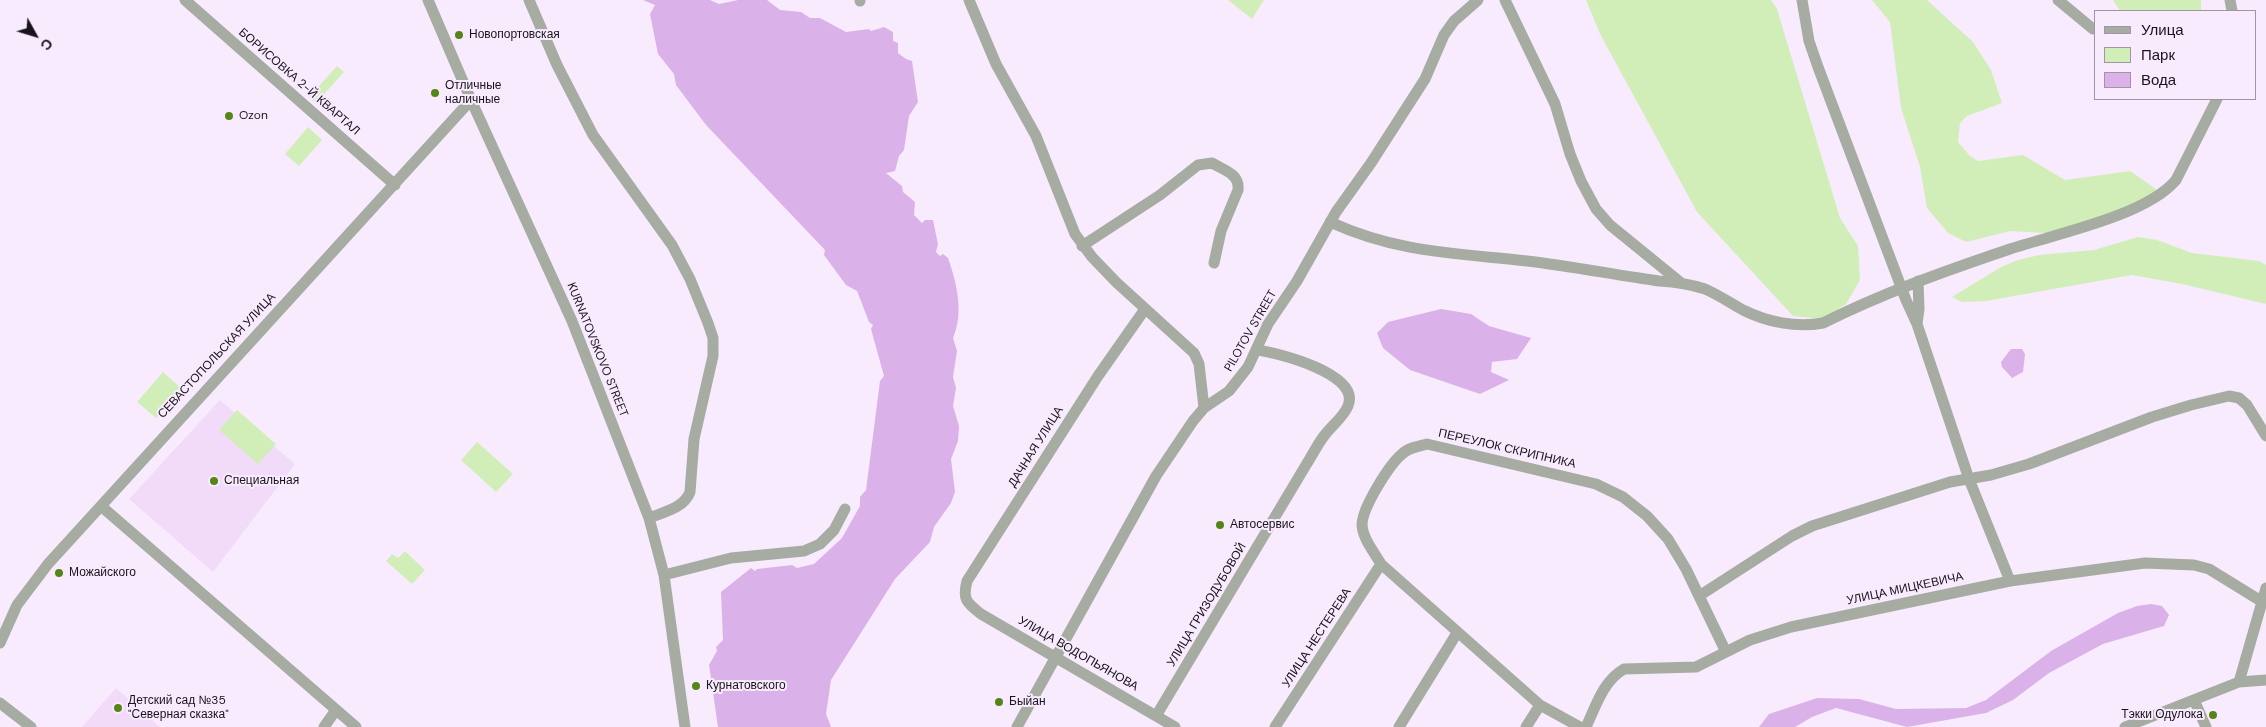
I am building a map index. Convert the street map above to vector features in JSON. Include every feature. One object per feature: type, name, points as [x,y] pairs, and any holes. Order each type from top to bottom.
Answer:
[{"type":"street","name":"БОРИСОВКА 2-Й КВАРТАЛ","points":[[185,0],[395,184]]},
{"type":"street","name":"KURNATOVSKOVO STREET","points":[[428,0],[471,100],[572,321],[649,518],[664,575],[685,727]]},
{"type":"street","points":[[528,0],[557,65],[593,134],[672,245],[690,279],[713,338],[713,356],[694,439],[687,499],[681,505],[649,518]]},
{"type":"street","points":[[969,0],[996,64],[1036,136],[1075,234],[1082,246],[1145,309],[1194,353],[1199,364],[1204,408]]},
{"type":"street","name":"PILOTOV STREET","points":[[1017,727],[1156,476],[1193,420],[1204,408],[1238,381],[1257,350],[1268,324],[1297,281],[1330,222],[1371,163],[1425,79],[1444,35],[1454,20],[1478,0]]},
{"type":"street","points":[[1505,0],[1555,104],[1577,172],[1596,208],[1610,225],[1680,282]]},
{"type":"street","points":[[1802,0],[1809,40],[1818,67],[1901,287],[1917,324],[1969,479],[2010,581]]},
{"type":"street","points":[[2058,0],[2093,29]]},
{"type":"street","name":"СЕВАСТОПОЛЬСКАЯ УЛИЦА","points":[[0,643],[26,591],[101,506],[471,100]]},
{"type":"street","points":[[1330,222],[1362,236],[1407,248],[1529,262],[1659,281],[1680,282],[1707,290],[1755,315],[1793,324],[1811,326],[1823,324],[1901,287],[2011,248],[2122,214],[2157,197],[2167,191],[2176,180],[2217,100]]},
{"type":"street","points":[[1082,246],[1160,195],[1198,165],[1212,162],[1235,176],[1239,182],[1238,190],[1217,243],[1214,263]]},
{"type":"street","points":[[1917,324],[1919,309],[1918,281]]},
{"type":"street","name":"ДАЧНАЯ УЛИЦА","points":[[968,604],[964,593],[967,581],[1098,376],[1145,309]]},
{"type":"street","name":"УЛИЦА ГРИЗОДУБОВОЙ","points":[[1156,716],[1324,436],[1348,406],[1349,393],[1344,383],[1304,363],[1274,352],[1257,350]]},
{"type":"street","points":[[1699,596],[1784,541],[1812,526],[1907,495],[2029,464],[2191,404],[2229,396],[2240,398],[2247,405],[2266,436]]},
{"type":"street","name":"ПЕРЕУЛОК СКРИПНИКА","points":[[1580,727],[1540,705],[1381,564],[1366,540],[1362,526],[1369,501],[1402,454],[1416,446],[1427,444],[1596,484],[1623,497],[1647,516],[1668,539],[1699,596],[1725,650]]},
{"type":"street","points":[[101,506],[356,727]]},
{"type":"street","points":[[664,575],[730,558],[804,551],[820,544],[834,530],[845,509]]},
{"type":"street","name":"УЛИЦА МИЦКЕВИЧА","points":[[1586,727],[1606,686],[1614,675],[1624,669],[1696,667],[1725,650],[1791,627],[2010,581],[2145,563],[2194,565],[2225,577],[2261,601]]},
{"type":"street","name":"УЛИЦА НЕСТЕРЕВА","points":[[1275,727],[1381,564]]},
{"type":"street","points":[[2239,682],[2266,588]]},
{"type":"street","name":"УЛИЦА ВОДОПЬЯНОВА","points":[[968,604],[981,614],[1175,727]]},
{"type":"street","points":[[1399,727],[1457,633]]},
{"type":"street","points":[[2125,727],[2239,682],[2266,680]]},
{"type":"street","points":[[2194,700],[2206,727]]},
{"type":"street","points":[[0,703],[31,727]]},
{"type":"street","points":[[1526,727],[1540,705]]},
{"type":"street","points":[[324,727],[336,710]]},
{"type":"shaded area","name":"Специальная","points":[[220,400],[295,464],[213,572],[129,499]]},
{"type":"shaded area","name":"Детский сад №35 \"Северная сказка\"","points":[[116,688],[160,727],[82,727]]},
{"type":"green space","points":[[1228,0],[1264,0],[1252,19]]},
{"type":"green space","points":[[1586,0],[1771,0],[1777,9],[1840,218],[1858,246],[1860,280],[1846,304],[1822,319],[1793,316],[1697,212],[1600,34]]},
{"type":"green space","points":[[1872,0],[1927,0],[1973,42],[1991,70],[2002,103],[1967,116],[1960,123],[1958,142],[1970,156],[1978,161],[2023,155],[2065,180],[2130,171],[2156,189],[2154,199],[2061,234],[2010,231],[1966,242],[1948,233],[1927,208],[1920,167],[1901,108],[1890,22]]},
{"type":"green space","points":[[2113,0],[2201,0],[2201,10],[2119,10]]},
{"type":"green space","points":[[337,66],[344,72],[316,103],[309,97]]},
{"type":"green space","points":[[308,127],[322,140],[299,166],[285,154]]},
{"type":"green space","points":[[2138,237],[2157,240],[2192,253],[2259,261],[2266,265],[2266,304],[2182,284],[2132,275],[1986,301],[1962,302],[1952,297],[2001,267],[2018,260],[2039,255],[2094,250]]},
{"type":"green space","points":[[163,372],[182,389],[156,418],[137,402]]},
{"type":"green space","points":[[237,410],[276,444],[258,464],[219,430]]},
{"type":"green space","points":[[477,442],[513,474],[496,492],[461,460]]},
{"type":"green space","points":[[405,551],[425,570],[412,584],[386,561],[392,554],[398,558]]},
{"type":"water","points":[[643,0],[710,0],[719,4],[738,0],[767,0],[780,10],[801,12],[810,18],[820,18],[846,32],[869,29],[871,31],[884,27],[893,32],[893,41],[898,43],[898,53],[912,61],[918,102],[909,116],[904,150],[899,156],[895,171],[886,173],[902,186],[903,192],[915,202],[914,215],[922,223],[925,220],[933,220],[938,244],[936,252],[940,256],[943,254],[948,258],[954,278],[959,308],[953,338],[957,351],[953,377],[956,388],[953,406],[959,426],[958,441],[951,459],[955,492],[951,503],[934,527],[930,542],[895,579],[831,680],[826,714],[831,727],[718,727],[709,665],[717,651],[716,647],[723,640],[721,592],[751,568],[755,571],[757,569],[792,565],[797,568],[814,564],[842,538],[860,506],[860,497],[866,490],[880,381],[884,376],[871,329],[873,325],[869,322],[857,291],[846,285],[824,255],[825,250],[706,125],[676,85],[674,74],[658,54],[650,14],[655,5]]},
{"type":"water","points":[[1441,309],[1471,314],[1489,326],[1531,338],[1517,359],[1492,362],[1491,372],[1509,380],[1480,394],[1410,370],[1383,348],[1377,333],[1388,322]]},
{"type":"water","points":[[2011,349],[2022,349],[2025,354],[2023,372],[2012,378],[2002,367],[2001,362]]},
{"type":"water","points":[[2151,604],[2162,606],[2169,615],[2164,626],[2103,644],[2049,673],[2013,700],[1986,713],[1907,727],[1836,708],[1812,717],[1795,727],[1759,727],[1769,714],[1817,698],[1859,699],[1896,709],[1966,708],[1986,700],[2051,651],[2118,613],[2137,606]]},
{"type":"place","name":"Новопортовская","points":[[459,35]]},
{"type":"place","name":"Отличные наличные","points":[[435,93]]},
{"type":"place","name":"Ozon","points":[[229,116]]},
{"type":"place","name":"Специальная","points":[[214,481]]},
{"type":"place","name":"Автосервис","points":[[1220,525]]},
{"type":"place","name":"Можайского","points":[[59,573]]},
{"type":"place","name":"Курнатовского","points":[[696,686]]},
{"type":"place","name":"Быйан","points":[[999,702]]},
{"type":"place","name":"Детский сад №35 \"Северная сказка\"","points":[[118,708]]},
{"type":"place","name":"Тэкки Одулока","points":[[2213,715]]}]
